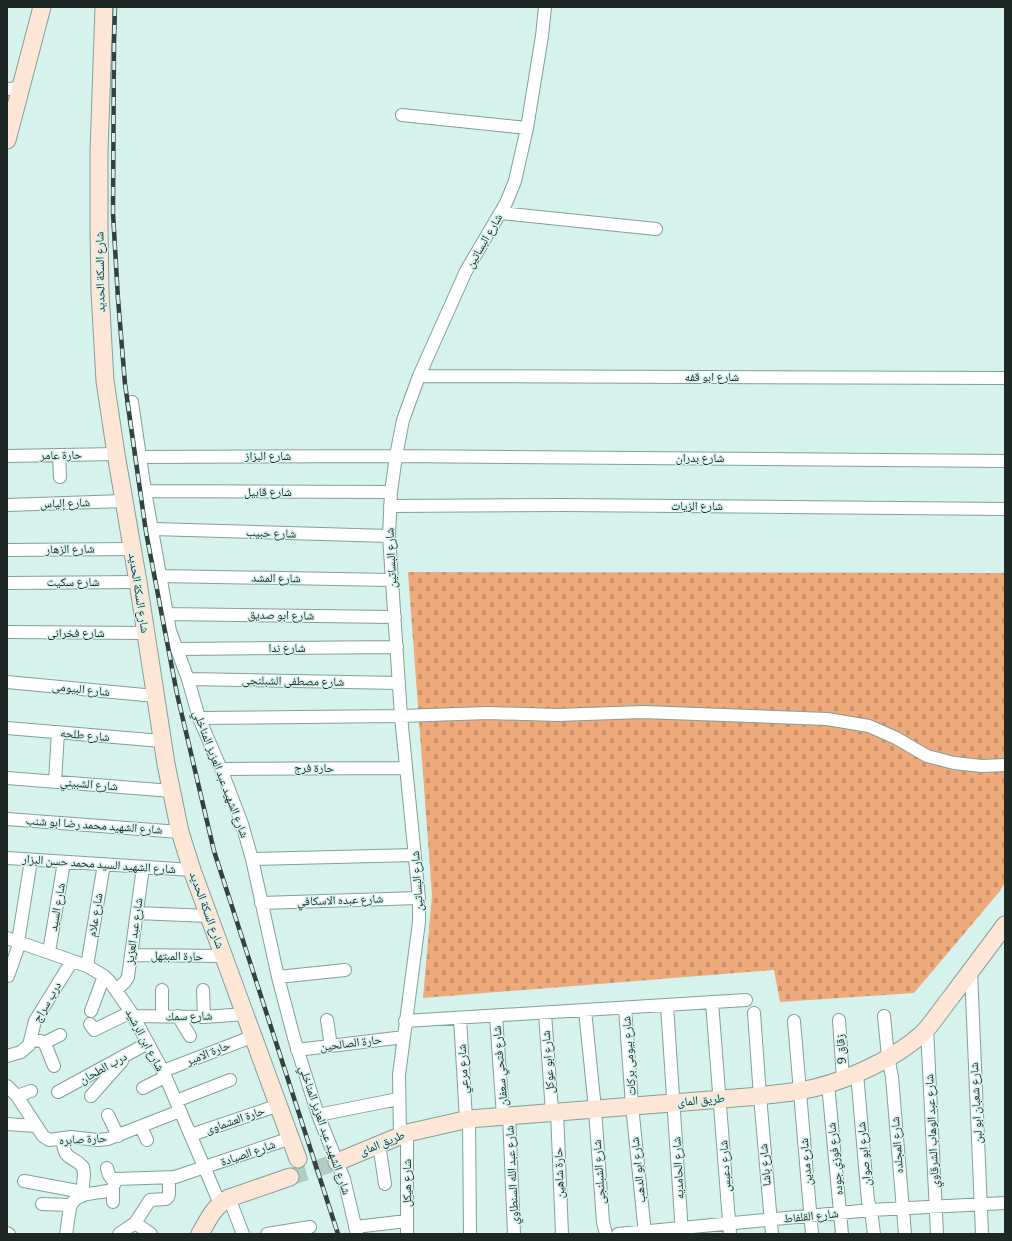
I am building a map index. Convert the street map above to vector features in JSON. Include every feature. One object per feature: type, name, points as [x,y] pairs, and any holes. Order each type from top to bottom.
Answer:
[{"type":"street","points":[[8,131],[14,88],[42,7]]},
{"type":"street","name":"شارع السكة الحديد","points":[[104,7],[99,152],[100,292],[105,381],[162,741],[180,832],[192,870],[298,1159]]},
{"type":"street","name":"شارع البساتين","points":[[403,1134],[398,1099],[399,1075],[419,922],[419,898],[401,716],[389,536],[391,492],[403,420],[419,376],[466,271],[500,213],[515,181],[527,128],[542,36],[545,7]]},
{"type":"street","points":[[402,115],[527,128]]},
{"type":"street","points":[[500,213],[656,229]]},
{"type":"street","name":"شارع ابو قفه","points":[[419,376],[1005,378]]},
{"type":"street","name":"شارع الشهيد عبد العزيز المناخلي","points":[[132,402],[145,491],[170,631],[188,679],[199,718],[221,769],[242,824],[252,859],[278,977],[298,1050],[318,1115],[344,1179],[356,1231]]},
{"type":"street","name":"حارة عامر","points":[[7,456],[116,454]]},
{"type":"street","points":[[59,455],[60,477]]},
{"type":"street","name":"شارع البزاز","points":[[140,457],[396,456]]},
{"type":"street","name":"شارع بدران","points":[[396,456],[1005,461]]},
{"type":"street","name":"شارع قابيل","points":[[145,491],[391,492]]},
{"type":"street","name":"شارع إلياس","points":[[7,504],[124,501]]},
{"type":"street","name":"شارع الزيات","points":[[390,506],[565,505],[1005,509]]},
{"type":"street","name":"شارع حبيب","points":[[153,529],[389,536]]},
{"type":"street","name":"شارع الزهار","points":[[7,550],[132,549]]},
{"type":"street","name":"شارع المشد","points":[[160,576],[392,580]]},
{"type":"street","name":"شارع سكيت","points":[[7,583],[138,582]]},
{"type":"street","name":"شارع ابو صديق","points":[[166,614],[395,617]]},
{"type":"street","name":"شارع فخرانى","points":[[7,632],[146,633]]},
{"type":"street","name":"شارع ندا","points":[[177,649],[397,647]]},
{"type":"street","name":"شارع مصطفى الشبلنجى","points":[[188,679],[399,682]]},
{"type":"street","name":"شارع البيومى","points":[[7,682],[155,696]]},
{"type":"street","points":[[199,718],[401,716],[488,713],[558,715],[643,712],[827,719],[869,726],[896,738],[927,756],[954,763],[982,766],[1005,765]]},
{"type":"street","name":"شارع طلحه","points":[[7,728],[162,741]]},
{"type":"street","points":[[55,782],[58,732]]},
{"type":"street","name":"حارة فرج","points":[[221,769],[406,768]]},
{"type":"street","name":"شارع الشبيني","points":[[7,778],[172,791]]},
{"type":"street","name":"شارع الشهيد محمد رضا ابو شنب","points":[[7,819],[180,832]]},
{"type":"street","points":[[252,859],[415,855]]},
{"type":"street","name":"شارع الشهيد السيد محمد حسن البزار","points":[[7,858],[192,870]]},
{"type":"street","points":[[8,976],[31,860]]},
{"type":"street","name":"شارع السيد","points":[[49,952],[64,862]]},
{"type":"street","name":"شارع علام","points":[[87,966],[104,864]]},
{"type":"street","name":"شارع عبد العزيز","points":[[116,990],[128,977],[143,867]]},
{"type":"street","name":"شارع عبده الاسكافي","points":[[261,903],[419,898]]},
{"type":"street","points":[[137,913],[208,916]]},
{"type":"street","name":"طريق الماى","points":[[337,1162],[403,1134],[467,1119],[760,1096],[800,1091],[843,1079],[888,1057],[906,1046],[927,1028],[1005,929]]},
{"type":"street","name":"شارع ابن الرشيد","points":[[15,941],[87,966],[104,976],[116,990],[132,1014],[148,1043],[164,1074],[205,1168],[243,1234]]},
{"type":"street","name":"حارة المبتهل","points":[[131,955],[224,956]]},
{"type":"street","name":"درب سراج","points":[[31,1040],[33,1028],[38,1015],[72,961]]},
{"type":"street","points":[[278,977],[345,970]]},
{"type":"street","name":"شارع شعبان ابو لبن","points":[[971,971],[982,1234]]},
{"type":"street","points":[[91,1011],[104,976]]},
{"type":"street","points":[[162,990],[162,1016]]},
{"type":"street","points":[[203,990],[204,1017]]},
{"type":"street","points":[[406,1021],[746,1000]]},
{"type":"street","name":"شارع دعبس","points":[[712,1002],[730,1229]]},
{"type":"street","points":[[667,1005],[674,1102]]},
{"type":"street","name":"شارع بيومى بركات","points":[[625,1008],[632,1105]]},
{"type":"street","name":"شارع الشبلنجى","points":[[585,1010],[595,1109],[603,1222],[606,1234]]},
{"type":"street","name":"شارع ابو عوكل","points":[[545,1013],[554,1112]]},
{"type":"street","name":"شارع باشا","points":[[754,1013],[772,1234]]},
{"type":"street","points":[[90,1024],[94,1030],[132,1014]]},
{"type":"street","name":"شارع سمك","points":[[132,1014],[204,1017],[246,1014]]},
{"type":"street","points":[[178,1016],[190,1036]]},
{"type":"street","name":"شارع فتحي سعفان","points":[[496,1016],[506,1116]]},
{"type":"street","name":"شارع المجلده","points":[[884,1016],[888,1057],[892,1077],[904,1234]]},
{"type":"street","name":"شارع مرعي","points":[[460,1018],[467,1119],[470,1234]]},
{"type":"street","points":[[327,1020],[331,1046]]},
{"type":"street","name":"زقاق 9","points":[[839,1020],[843,1079]]},
{"type":"street","name":"شارع مدين","points":[[794,1021],[812,1234]]},
{"type":"street","name":"شارع عبد الوهاب الشرقاوي","points":[[927,1028],[937,1234]]},
{"type":"street","points":[[7,1056],[25,1049],[31,1040],[44,1043],[60,1035]]},
{"type":"street","name":"حارة الامير","points":[[142,1088],[164,1074],[254,1036]]},
{"type":"street","name":"حارة الصالحين","points":[[298,1050],[404,1037]]},
{"type":"street","points":[[44,1043],[54,1066]]},
{"type":"street","name":"درب الطحان","points":[[58,1092],[148,1043]]},
{"type":"street","points":[[91,1096],[116,1075],[127,1054]]},
{"type":"street","name":"شارع ابو صوان","points":[[843,1079],[871,1210],[874,1234]]},
{"type":"street","name":"شارع فوزي جوده","points":[[842,1234],[843,1079]]},
{"type":"street","name":"حارة صابره","points":[[7,1086],[17,1096],[45,1138],[53,1140],[62,1138],[80,1138],[98,1140],[118,1136],[141,1127],[178,1106],[230,1080]]},
{"type":"street","points":[[17,1096],[31,1091]]},
{"type":"street","points":[[318,1115],[398,1099]]},
{"type":"street","name":"شارع الحامديه","points":[[674,1102],[682,1231]]},
{"type":"street","name":"حارة العشماوى","points":[[191,1135],[279,1105]]},
{"type":"street","name":"شارع ابو الدهب","points":[[632,1105],[645,1233]]},
{"type":"street","name":"حارة شاهين","points":[[554,1112],[562,1234]]},
{"type":"street","points":[[108,1115],[118,1136]]},
{"type":"street","name":"شارع عبد الله السنطاوي","points":[[506,1116],[514,1234]]},
{"type":"street","points":[[7,1124],[36,1126]]},
{"type":"street","points":[[141,1127],[147,1140]]},
{"type":"street","name":"شارع هيكل","points":[[403,1134],[407,1234]]},
{"type":"street","points":[[62,1138],[66,1155],[83,1167],[84,1174],[82,1194],[72,1205],[66,1234]]},
{"type":"street","name":"شارع الصيادة","points":[[114,1185],[117,1178],[169,1178],[205,1168],[291,1138]]},
{"type":"street","points":[[379,1144],[385,1184]]},
{"type":"street","points":[[107,1168],[114,1185],[113,1202]]},
{"type":"street","points":[[200,1234],[212,1213],[224,1201],[290,1177]]},
{"type":"street","points":[[119,1234],[135,1223],[150,1200],[166,1199],[168,1197],[170,1194],[169,1178]]},
{"type":"street","points":[[24,1181],[82,1194],[111,1191],[114,1185]]},
{"type":"street","name":"شارع القلفاط","points":[[618,1234],[730,1229],[770,1220],[871,1210],[1005,1203]]},
{"type":"street","points":[[42,1204],[72,1205]]},
{"type":"street","points":[[356,1231],[407,1221]]},
{"type":"street","points":[[135,1223],[151,1234]]},
{"type":"street","points":[[267,1234],[310,1227]]},
{"type":"green space","points":[[408,572],[1005,573],[1005,882],[1000,891],[914,993],[780,1002],[774,970],[423,998],[432,895]]},
{"type":"tunnel","points":[[290,1177],[337,1162]]},
{"type":"railway","points":[[115,7],[113,213],[118,299],[125,384],[146,532],[177,694],[214,851],[338,1234]]}]
